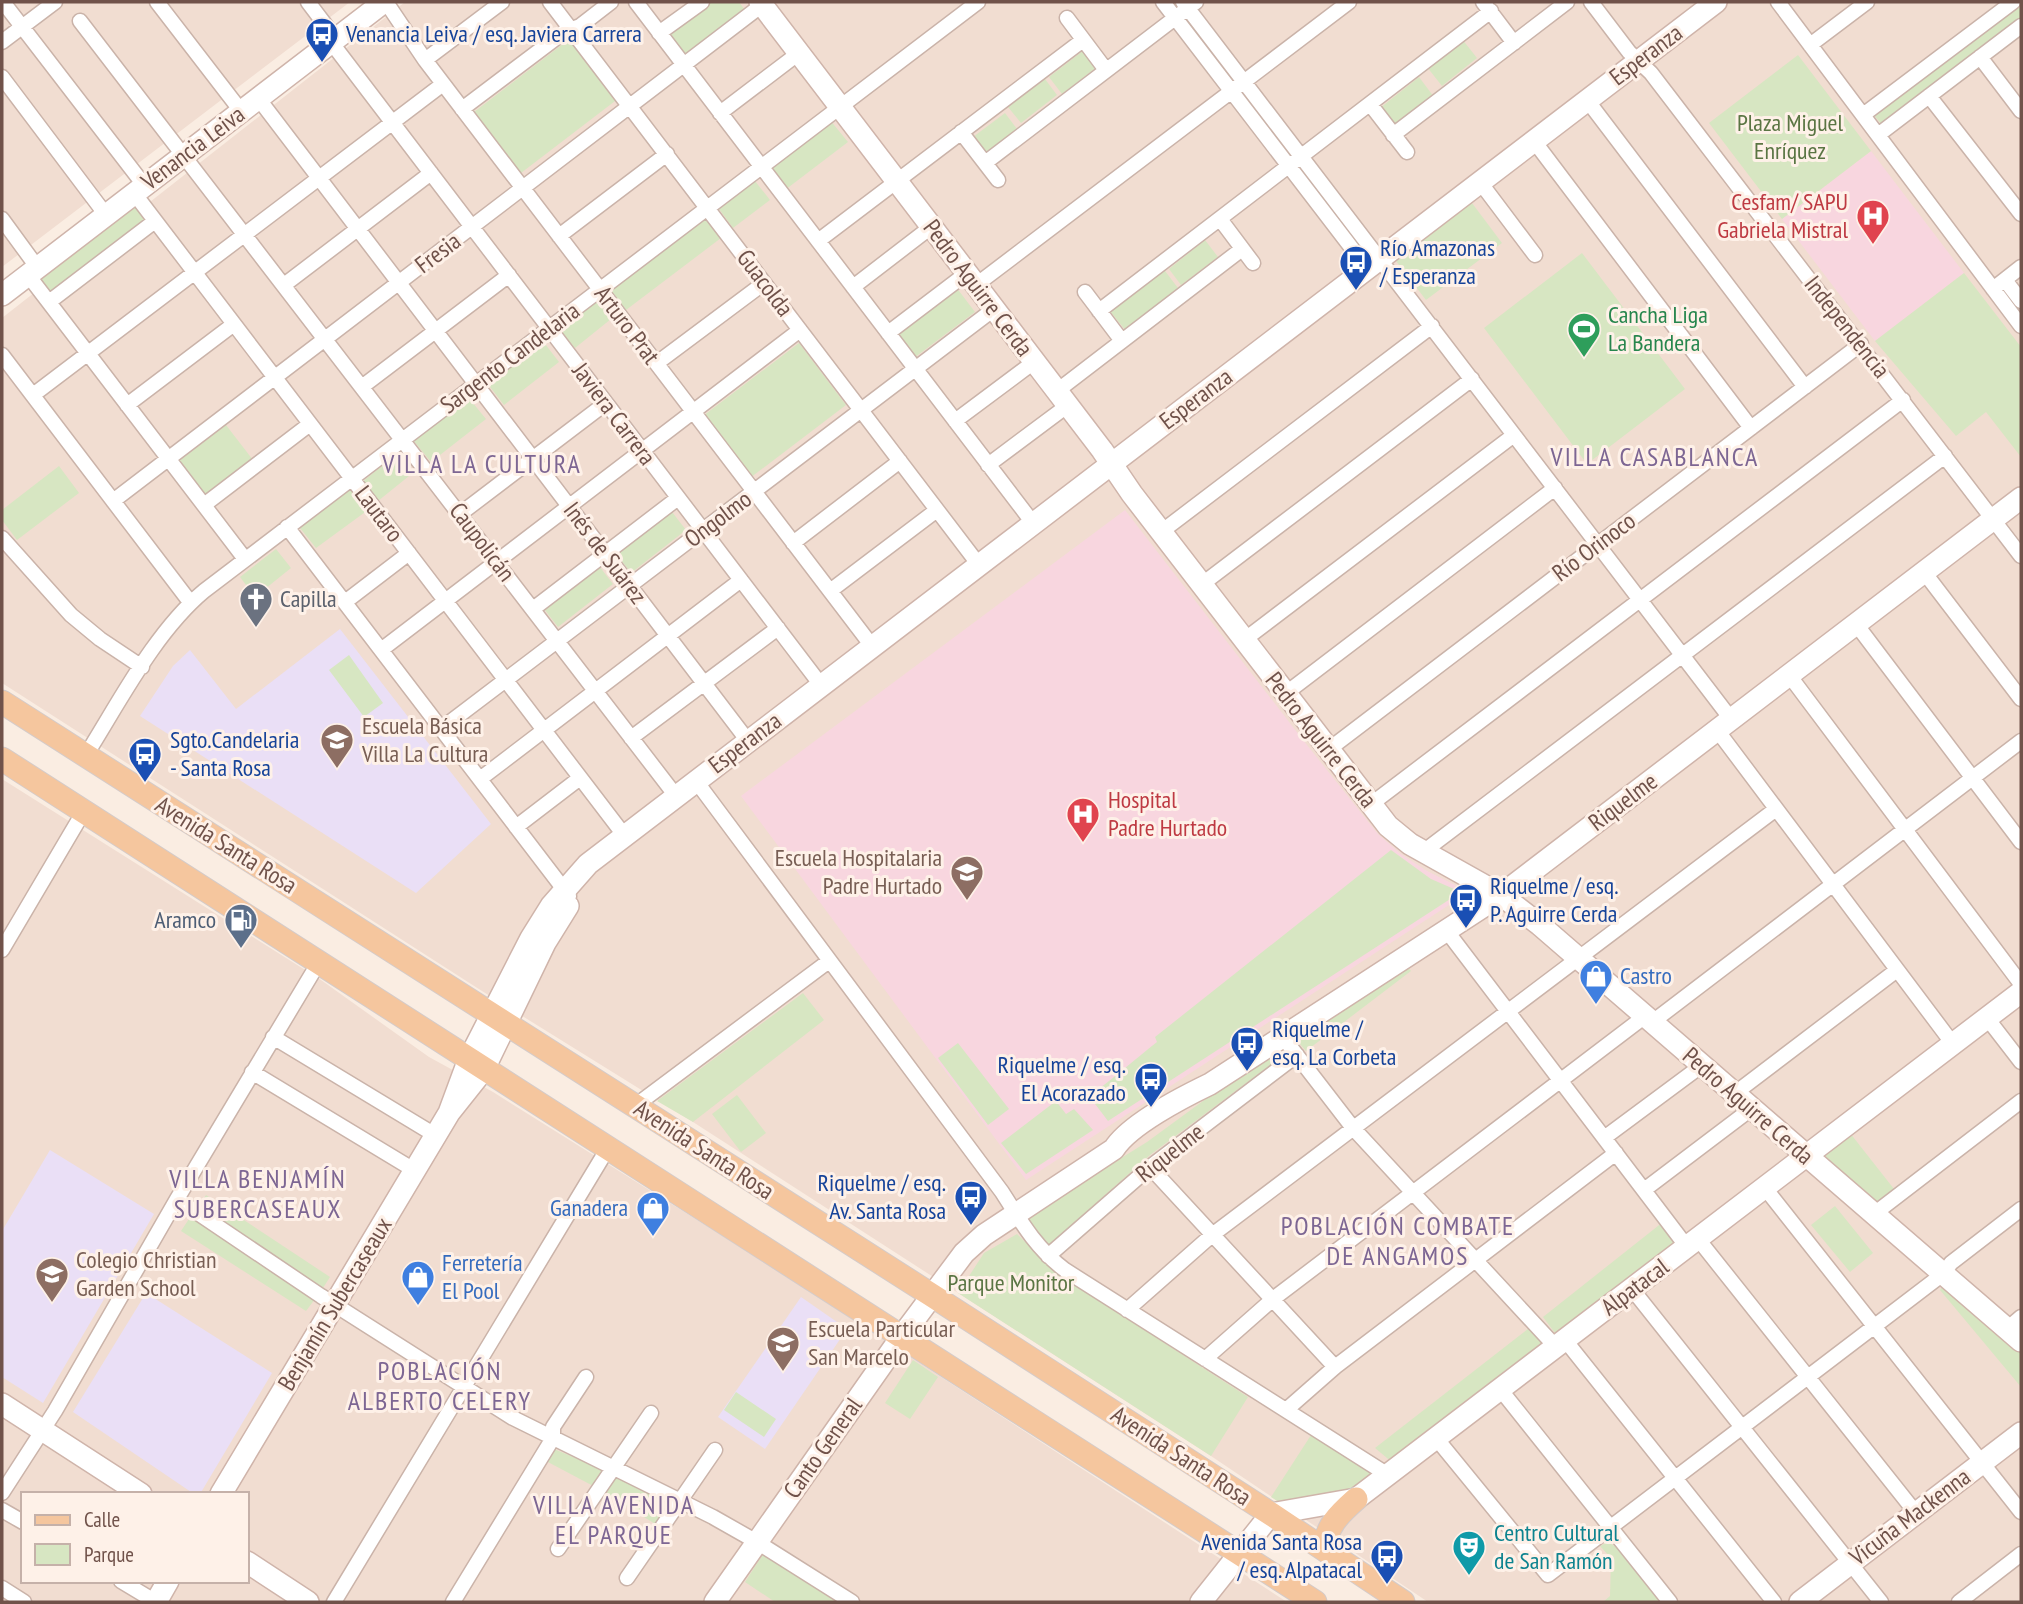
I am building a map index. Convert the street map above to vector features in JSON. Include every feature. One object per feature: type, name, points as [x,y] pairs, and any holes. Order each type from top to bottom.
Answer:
[{"type":"main road","name":"Avenida Santa Rosa","points":[[2,702],[933,1296],[1403,1602]]},
{"type":"main road","name":"Avenida Santa Rosa","points":[[2,759],[1315,1602]]},
{"type":"main road","points":[[1325,1550],[1325,1538],[1329,1528],[1356,1499]]},
{"type":"street","name":"Lautaro","points":[[4,2],[139,189],[155,221],[624,835]]},
{"type":"street","points":[[2,42],[55,2]]},
{"type":"street","name":"Inés de Suárez","points":[[157,2],[319,178],[748,741]]},
{"type":"street","name":"Javiera Carrera","points":[[307,2],[392,122],[821,685]]},
{"type":"street","points":[[425,60],[502,2]]},
{"type":"street","name":"Guacolda","points":[[550,2],[978,565]]},
{"type":"street","points":[[462,109],[611,2]]},
{"type":"street","points":[[636,2],[1033,523]]},
{"type":"street","points":[[659,33],[702,2]]},
{"type":"street","name":"Sargento Candelaria","points":[[86,755],[166,629],[190,602],[978,2]]},
{"type":"street","points":[[1163,2],[1289,166],[1432,326],[1598,544],[1682,655],[1776,809],[1953,1044]]},
{"type":"street","points":[[888,333],[971,279],[1232,91],[1349,2]]},
{"type":"street","points":[[1394,135],[1567,2]]},
{"type":"street","name":"Independencia","points":[[1591,2],[1638,61],[1651,73],[2021,556]]},
{"type":"street","name":"Esperanza","points":[[477,1064],[499,1019],[588,864],[1716,2]]},
{"type":"street","points":[[1778,2],[1878,135],[1999,284],[2021,302]]},
{"type":"street","points":[[1810,45],[1867,2]]},
{"type":"street","points":[[1863,115],[2013,2]]},
{"type":"street","name":"Venancia Leiva","points":[[2,295],[381,3]]},
{"type":"street","name":"Arturo Prat","points":[[381,3],[872,646]]},
{"type":"street","name":"Pedro Aguirre Cerda","points":[[761,3],[1370,805],[1399,835],[1423,852],[1501,895],[1578,958],[1943,1274],[2016,1329]]},
{"type":"street","name":"Fresia","points":[[113,501],[684,65],[761,3]]},
{"type":"street","points":[[985,163],[1175,18],[1189,4],[1301,157],[1374,263]]},
{"type":"street","points":[[1099,311],[1370,104],[1487,7],[1514,43]]},
{"type":"street","points":[[1067,18],[1106,70]]},
{"type":"street","name":"Caupolicán","points":[[80,21],[676,796]]},
{"type":"street","points":[[1878,135],[2021,26]]},
{"type":"street","points":[[818,241],[1083,40]]},
{"type":"street","points":[[720,113],[799,53]]},
{"type":"street","points":[[1980,57],[2021,111]]},
{"type":"street","points":[[2,77],[106,215]]},
{"type":"street","points":[[33,396],[443,84]]},
{"type":"street","points":[[1929,96],[2021,214]]},
{"type":"street","points":[[1587,100],[1805,387]]},
{"type":"street","points":[[1370,104],[1407,152]]},
{"type":"street","points":[[961,132],[998,180]]},
{"type":"street","points":[[1534,141],[1751,428]]},
{"type":"street","points":[[559,236],[667,154]]},
{"type":"street","points":[[284,285],[431,173]]},
{"type":"street","points":[[1480,182],[1535,255]]},
{"type":"street","points":[[2,219],[49,302],[245,559]]},
{"type":"street","points":[[1220,219],[1254,264]]},
{"type":"street","name":"Venancia Leiva","points":[[49,302],[155,221]]},
{"type":"street","points":[[853,287],[931,227]]},
{"type":"street","points":[[988,465],[1122,341],[1242,249]]},
{"type":"street","points":[[1999,284],[2021,267]]},
{"type":"street","points":[[363,386],[509,275]]},
{"type":"street","points":[[657,363],[764,282]]},
{"type":"street","points":[[1999,284],[2021,327]]},
{"type":"street","points":[[1085,292],[1122,341]]},
{"type":"street","name":"Ongolmo","points":[[441,729],[994,309]]},
{"type":"street","points":[[127,405],[234,324]]},
{"type":"street","points":[[1161,532],[1432,326]]},
{"type":"street","points":[[382,650],[800,330]]},
{"type":"street","name":"Río Orinoco","points":[[1328,750],[1861,344]]},
{"type":"street","points":[[2,355],[190,602]]},
{"type":"street","points":[[955,421],[1034,362]]},
{"type":"street","points":[[1201,585],[1472,379]]},
{"type":"street","points":[[1370,805],[1903,400]]},
{"type":"street","points":[[460,514],[606,402]]},
{"type":"street","points":[[204,505],[310,424]]},
{"type":"street","points":[[1244,640],[1514,435]]},
{"type":"street","points":[[1423,852],[1945,456]]},
{"type":"street","points":[[793,542],[900,461]]},
{"type":"street","points":[[1285,694],[1555,488]]},
{"type":"street","points":[[533,609],[678,498]]},
{"type":"street","name":"Riquelme","points":[[933,1296],[971,1245],[1114,1149],[1123,1137],[1141,1125],[1210,1084],[1501,895],[2021,498]]},
{"type":"street","points":[[830,591],[937,510]]},
{"type":"street","points":[[287,527],[568,895]]},
{"type":"street","points":[[2,538],[71,615],[100,639],[142,667]]},
{"type":"street","points":[[345,603],[409,553]]},
{"type":"street","points":[[1924,572],[2021,699]]},
{"type":"street","points":[[480,779],[741,580]]},
{"type":"street","points":[[1856,624],[2021,842]]},
{"type":"street","points":[[631,738],[778,628]]},
{"type":"street","points":[[1788,675],[2021,984]]},
{"type":"street","points":[[1205,1359],[1273,1300],[1560,1081],[1833,885],[2021,741]]},
{"type":"street","points":[[516,827],[580,778]]},
{"type":"street","points":[[696,781],[1002,1192],[1023,1227],[1048,1256],[1127,1310],[1388,1475]]},
{"type":"street","name":"Esperanza","points":[[568,895],[663,820],[676,796]]},
{"type":"street","points":[[1127,1310],[1213,1235],[1776,809]]},
{"type":"street","points":[[2,950],[84,811]]},
{"type":"street","points":[[1446,930],[1644,1190],[1807,1377],[1916,1513]]},
{"type":"street","points":[[635,1106],[829,961]]},
{"type":"street","points":[[2,1493],[319,962]]},
{"type":"street","points":[[1734,1094],[1897,970]]},
{"type":"street","name":"Alpatacal","points":[[1271,1514],[1356,1499],[2021,992]]},
{"type":"street","points":[[1987,1018],[2021,1062]]},
{"type":"street","points":[[273,1037],[435,1135]]},
{"type":"street","points":[[1282,1037],[1353,1128],[1412,1194],[1475,1261],[1560,1344],[1675,1478],[1774,1602]]},
{"type":"street","name":"Riquelme","points":[[1048,1256],[1150,1167],[1297,1055]]},
{"type":"street","name":"Benjamín Subercaseaux","points":[[222,1492],[477,1064]]},
{"type":"street","points":[[1604,1138],[1701,1066]]},
{"type":"street","points":[[252,1072],[414,1170]]},
{"type":"street","points":[[1874,1214],[2021,1101]]},
{"type":"street","points":[[1644,1190],[1751,1108]]},
{"type":"street","points":[[334,1602],[608,1148]]},
{"type":"street","points":[[1286,1410],[1335,1367],[1616,1153]]},
{"type":"street","points":[[1150,1167],[1335,1367]]},
{"type":"street","points":[[1765,1188],[2021,1512]]},
{"type":"street","points":[[177,1199],[513,1418],[680,1500],[757,1542],[852,1602]]},
{"type":"street","points":[[1436,1438],[1548,1575],[1943,1274],[1951,1263],[2021,1209]]},
{"type":"street","points":[[1632,1289],[1881,1602]]},
{"type":"street","name":"Canto General","points":[[715,1602],[933,1296]]},
{"type":"street","points":[[453,1602],[553,1438],[553,1427],[586,1377]]},
{"type":"street","points":[[1500,1389],[1670,1602]]},
{"type":"street","points":[[2,1404],[138,1492]]},
{"type":"street","points":[[558,1549],[651,1413]]},
{"type":"street","name":"Vicuña Mackenna","points":[[1800,1602],[2021,1433]]},
{"type":"street","points":[[626,1578],[715,1450]]},
{"type":"street","points":[[2,1510],[21,1521]]},
{"type":"street","points":[[1201,1602],[1271,1514]]},
{"type":"street","points":[[1959,1602],[2021,1554]]},
{"type":"street","points":[[248,1563],[308,1602]]},
{"type":"street","points":[[124,1583],[156,1602],[167,1583]]},
{"type":"street","points":[[2,1588],[24,1602]]},
{"type":"shaded area","points":[[2,2],[350,2],[2,267]]},
{"type":"shaded area","points":[[405,2],[2021,2],[2021,1602],[1428,1602],[1211,1456],[693,1122],[482,991],[2,683],[2,318]]},
{"type":"shaded area","name":"Cesfam/ SAPU Gabriela Mistral","points":[[1871,151],[1964,273],[1875,341],[1782,219]]},
{"type":"shaded area","name":"Hospital Padre Hurtado","points":[[1125,510],[1378,834],[1401,854],[1427,871],[1469,892],[1026,1180],[741,796]]},
{"type":"shaded area","name":"Escuela Básica Villa La Cultura","points":[[340,629],[491,824],[416,893],[140,716],[173,666],[190,650],[236,709]]},
{"type":"shaded area","points":[[2,779],[321,980],[429,1057],[493,1092],[761,1260],[1287,1602],[2,1602]]},
{"type":"shaded area","name":"Colegio Christian Garden School","points":[[50,1150],[154,1214],[43,1403],[2,1377],[2,1231]]},
{"type":"shaded area","points":[[146,1293],[272,1373],[201,1492],[191,1492],[73,1412]]},
{"type":"shaded area","name":"Escuela Particular San Marcelo","points":[[801,1297],[847,1329],[765,1449],[718,1417]]},
{"type":"green space","points":[[707,2],[739,2],[745,10],[682,56],[665,33]]},
{"type":"green space","points":[[2021,2],[2021,19],[1882,125],[1873,114]]},
{"type":"green space","points":[[572,37],[619,98],[521,173],[474,112]]},
{"type":"green space","points":[[1462,39],[1477,58],[1442,86],[1427,67]]},
{"type":"green space","points":[[1084,50],[1097,67],[1062,94],[1049,77]]},
{"type":"green space","name":"Plaza Miguel Enríquez","points":[[1798,55],[1871,151],[1782,219],[1709,123]]},
{"type":"green space","points":[[1419,77],[1434,97],[1395,126],[1380,108]]},
{"type":"green space","points":[[1045,79],[1057,95],[1021,123],[1008,107]]},
{"type":"green space","points":[[1005,113],[1017,129],[982,156],[969,140]]},
{"type":"green space","points":[[830,120],[848,142],[785,190],[768,167]]},
{"type":"green space","points":[[755,181],[770,200],[733,228],[719,209]]},
{"type":"green space","points":[[1469,199],[1502,243],[1426,300],[1393,257]]},
{"type":"green space","points":[[136,206],[148,222],[51,296],[39,280]]},
{"type":"green space","points":[[705,217],[721,238],[626,310],[610,289]]},
{"type":"green space","points":[[1205,240],[1218,257],[1181,285],[1169,269]]},
{"type":"green space","name":"Cancha Liga La Bandera","points":[[1582,253],[1685,389],[1587,464],[1484,328]]},
{"type":"green space","points":[[1162,267],[1181,292],[1126,331],[1109,310]]},
{"type":"green space","points":[[1964,273],[2021,347],[2021,457],[1986,412],[1956,436],[1875,341]]},
{"type":"green space","points":[[956,287],[975,312],[914,358],[895,332]]},
{"type":"green space","points":[[596,300],[611,319],[575,348],[559,329]]},
{"type":"green space","points":[[542,340],[559,362],[504,405],[487,383]]},
{"type":"green space","points":[[799,343],[846,405],[750,478],[703,416]]},
{"type":"green space","points":[[468,397],[486,419],[431,462],[413,440]]},
{"type":"green space","points":[[226,425],[253,460],[205,495],[179,461]]},
{"type":"green space","points":[[398,453],[414,472],[378,501],[362,482]]},
{"type":"green space","points":[[59,466],[79,493],[17,540],[2,520],[2,510]]},
{"type":"green space","points":[[351,488],[368,510],[316,548],[300,528]]},
{"type":"green space","points":[[669,508],[686,530],[631,573],[614,551]]},
{"type":"green space","points":[[276,549],[291,568],[255,597],[240,577]]},
{"type":"green space","points":[[596,562],[613,584],[558,627],[541,605]]},
{"type":"green space","points":[[349,655],[383,703],[364,717],[329,670]]},
{"type":"green space","points":[[1391,850],[1431,879],[1461,892],[1108,1121],[1089,1096],[1157,1042],[1155,1037]]},
{"type":"green space","points":[[1405,964],[1411,971],[1306,1051],[1293,1036]]},
{"type":"green space","points":[[803,993],[824,1020],[693,1122],[657,1101]]},
{"type":"green space","points":[[958,1043],[1009,1109],[988,1125],[938,1058]]},
{"type":"green space","points":[[1278,1046],[1285,1054],[1150,1155],[1049,1245],[1030,1225],[1029,1218],[1036,1211],[1147,1142]]},
{"type":"green space","points":[[737,1095],[766,1133],[741,1152],[712,1114]]},
{"type":"green space","points":[[1056,1101],[1066,1114],[1074,1109],[1093,1130],[1026,1174],[1001,1143]]},
{"type":"green space","points":[[1850,1133],[1894,1189],[1876,1203],[1826,1158],[1825,1151]]},
{"type":"green space","points":[[206,1195],[330,1277],[321,1291],[198,1207]]},
{"type":"green space","points":[[1835,1206],[1873,1253],[1850,1272],[1811,1225]]},
{"type":"green space","points":[[191,1216],[315,1299],[306,1311],[181,1231]]},
{"type":"green space","points":[[1663,1222],[1678,1242],[1558,1337],[1543,1317]]},
{"type":"green space","name":"Parque Monitor","points":[[1017,1234],[1059,1275],[1248,1397],[1211,1456],[958,1293],[984,1253]]},
{"type":"green space","points":[[1945,1283],[2021,1349],[2021,1387],[1940,1290]]},
{"type":"green space","points":[[1533,1325],[1550,1341],[1393,1463],[1375,1448]]},
{"type":"green space","points":[[913,1360],[938,1377],[910,1419],[885,1403]]},
{"type":"green space","points":[[736,1392],[776,1419],[764,1437],[724,1410]]},
{"type":"green space","points":[[1313,1432],[1374,1473],[1350,1494],[1285,1506],[1271,1497]]},
{"type":"green space","points":[[554,1449],[607,1471],[597,1488],[546,1461]]},
{"type":"green space","points":[[617,1475],[672,1503],[657,1525],[606,1494]]},
{"type":"green space","points":[[1608,1542],[1618,1548],[1664,1602],[1603,1602],[1610,1596],[1611,1558],[1600,1546]]},
{"type":"green space","points":[[765,1551],[844,1602],[775,1602],[745,1582]]},
{"type":"place","name":"Venancia Leiva / esq. Javiera Carrera","points":[[322,64]]},
{"type":"place","name":"Cesfam/ SAPU Gabriela Mistral","points":[[1873,246]]},
{"type":"place","name":"Río Amazonas / Esperanza","points":[[1356,292]]},
{"type":"place","name":"Cancha Liga La Bandera","points":[[1584,359]]},
{"type":"place","name":"Capilla","points":[[256,629]]},
{"type":"place","name":"Escuela Básica Villa La Cultura","points":[[337,770]]},
{"type":"place","name":"Sgto.Candelaria - Santa Rosa","points":[[145,784]]},
{"type":"place","name":"Hospital Padre Hurtado","points":[[1083,844]]},
{"type":"place","name":"Escuela Hospitalaria Padre Hurtado","points":[[967,902]]},
{"type":"place","name":"Riquelme / esq. P. Aguirre Cerda","points":[[1466,930]]},
{"type":"place","name":"Aramco","points":[[241,950]]},
{"type":"place","name":"Castro","points":[[1596,1006]]},
{"type":"place","name":"Riquelme / esq. La Corbeta","points":[[1247,1073]]},
{"type":"place","name":"Riquelme / esq. El Acorazado","points":[[1151,1109]]},
{"type":"place","name":"Riquelme / esq. Av. Santa Rosa","points":[[971,1227]]},
{"type":"place","name":"Ganadera","points":[[653,1238]]},
{"type":"place","name":"Colegio Christian Garden School","points":[[52,1304]]},
{"type":"place","name":"Ferretería El Pool","points":[[418,1307]]},
{"type":"place","name":"Escuela Particular San Marcelo","points":[[783,1373]]},
{"type":"place","name":"Centro Cultural de San Ramón","points":[[1469,1577]]},
{"type":"place","name":"Avenida Santa Rosa / esq. Alpatacal","points":[[1387,1586]]},
{"type":"district","name":"VILLA CASABLANCA","points":[[1655,457]]},
{"type":"district","name":"VILLA LA CULTURA","points":[[482,464]]},
{"type":"district","name":"VILLA BENJAMÍN SUBERCASEAUX","points":[[258,1194]]},
{"type":"district","name":"POBLACIÓN COMBATE DE ANGAMOS","points":[[1398,1241]]},
{"type":"district","name":"POBLACIÓN ALBERTO CELERY","points":[[440,1386]]},
{"type":"district","name":"VILLA AVENIDA EL PARQUE","points":[[614,1520]]}]
